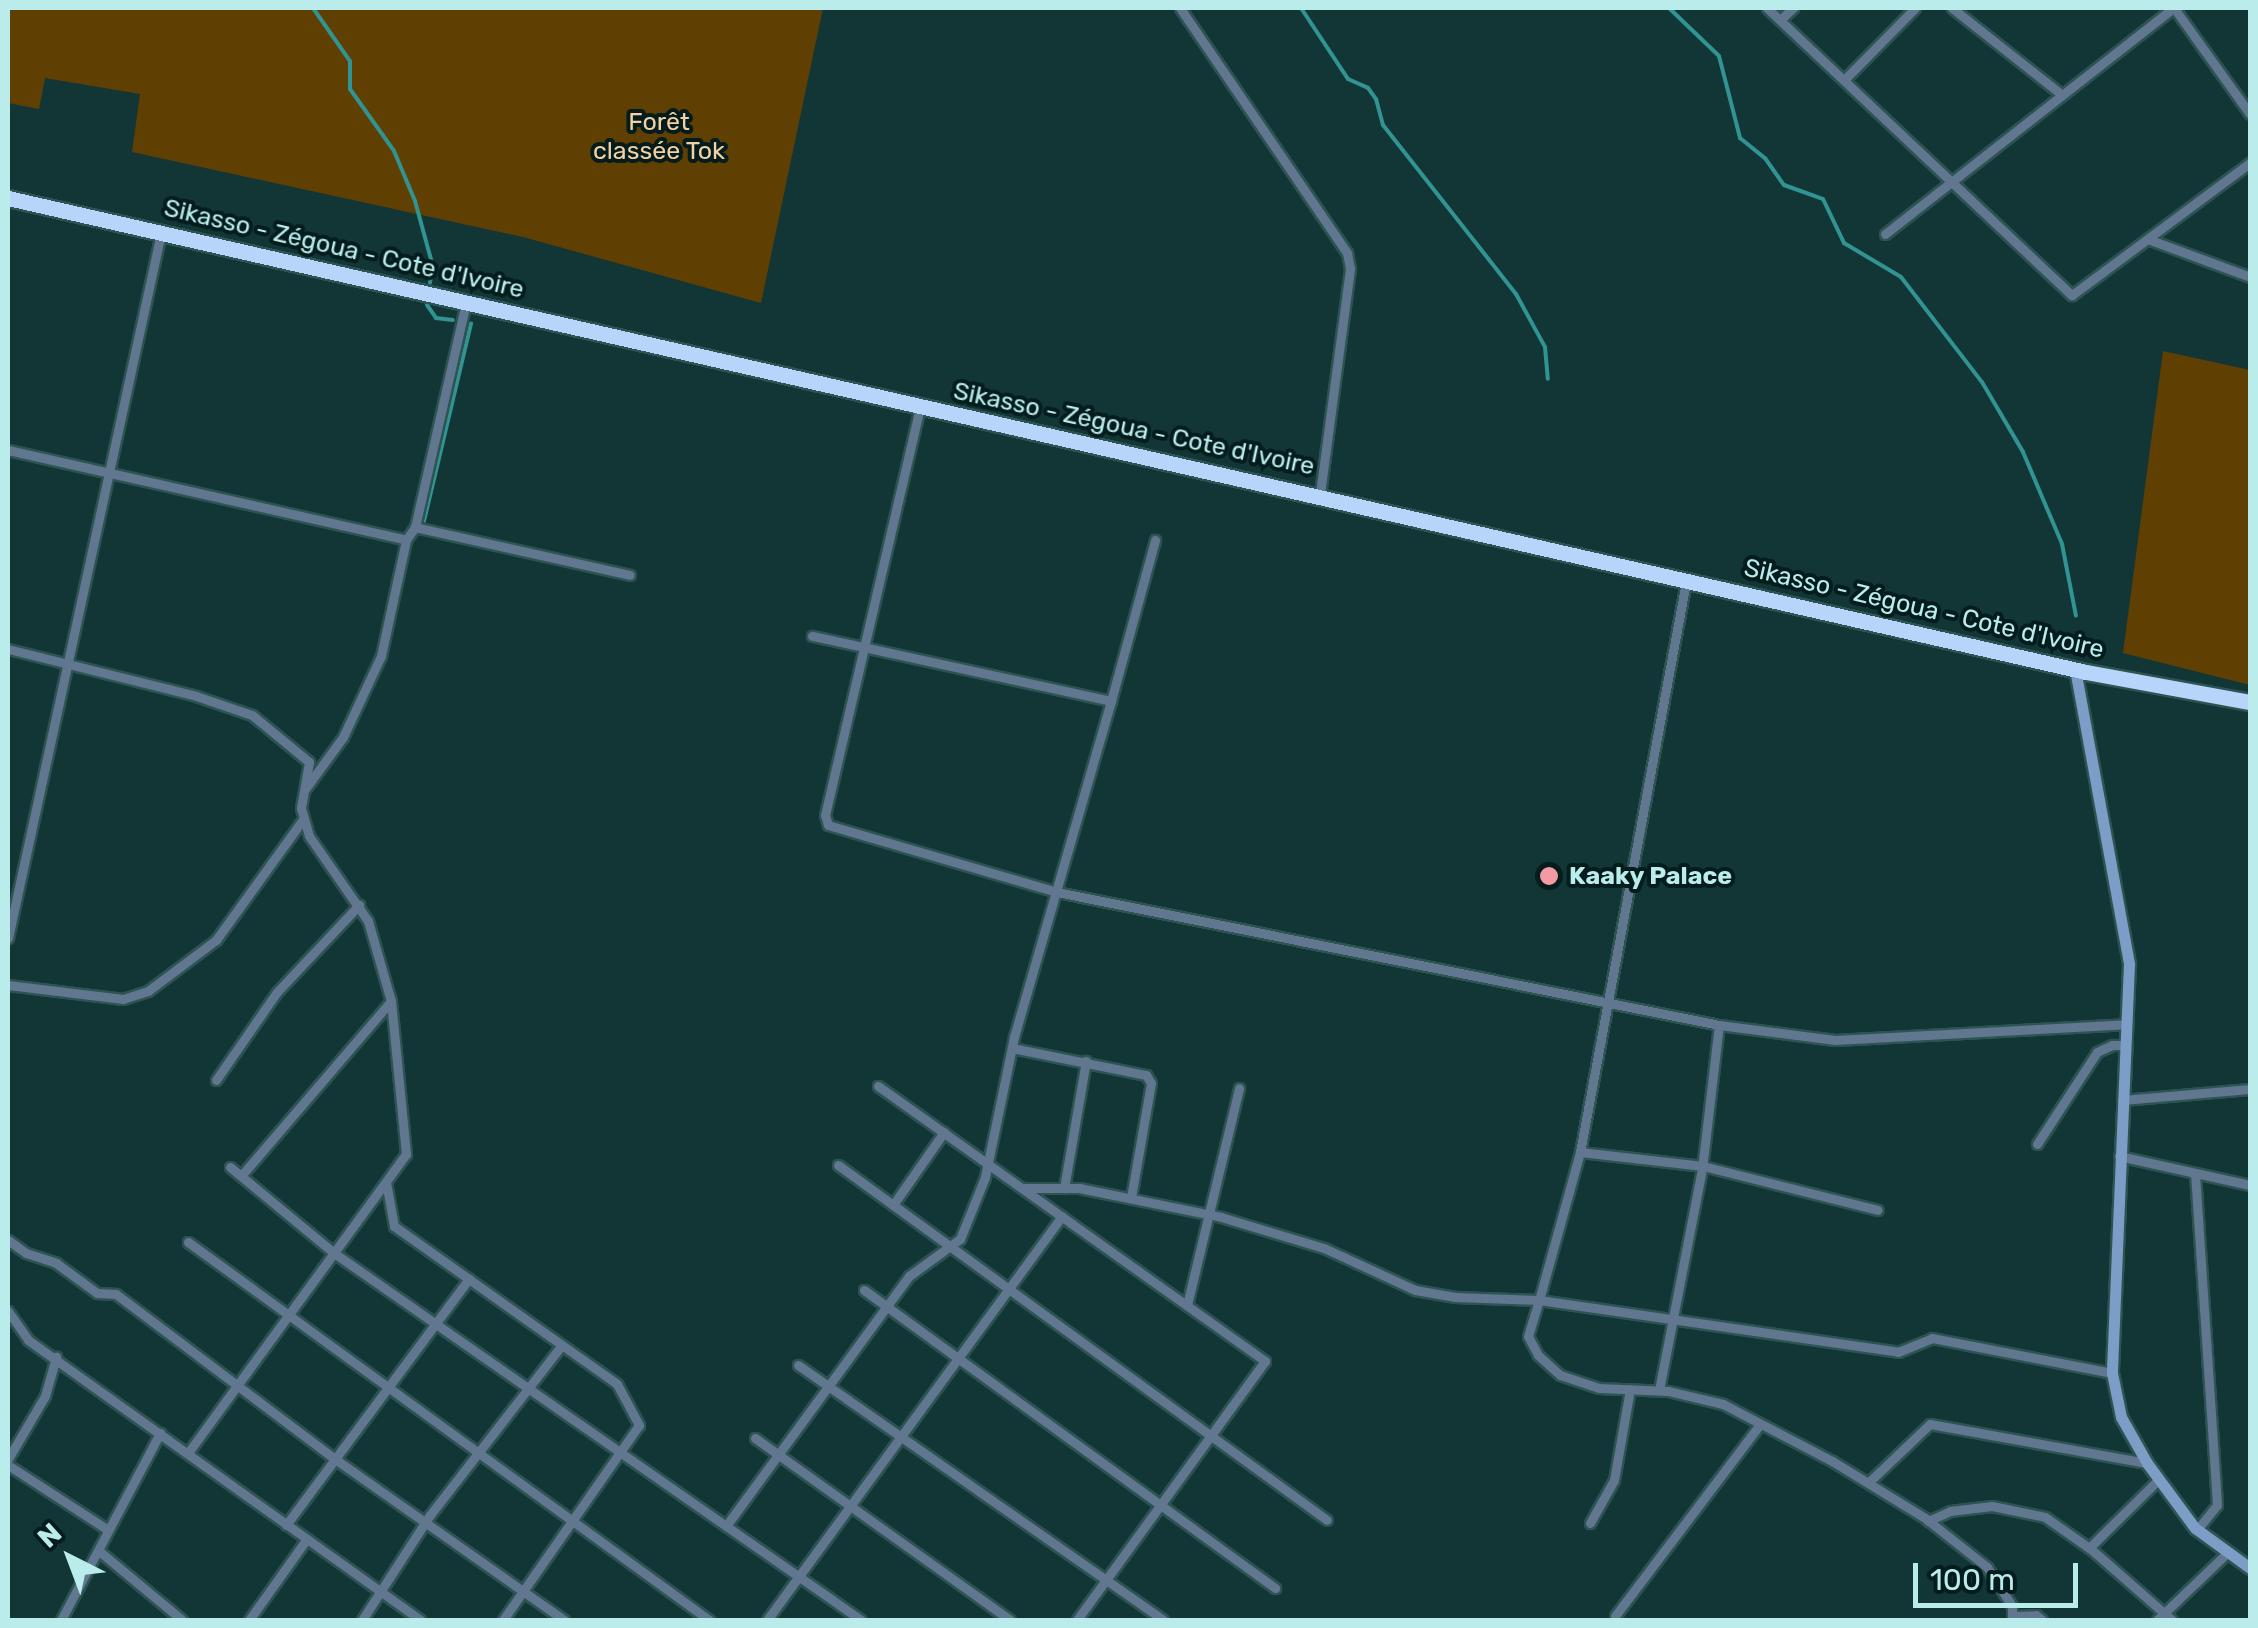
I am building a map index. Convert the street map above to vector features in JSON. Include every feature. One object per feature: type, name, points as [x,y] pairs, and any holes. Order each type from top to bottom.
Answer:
[{"type":"highway","name":"Sikasso - Zégoua - Cote d'Ivoire","points":[[8,198],[1320,495],[1686,582],[2075,669],[2250,702]]},
{"type":"street","points":[[1180,8],[1347,253],[1350,269],[1320,495]]},
{"type":"street","points":[[1767,8],[2072,295],[2250,163]]},
{"type":"street","points":[[1780,20],[1793,8]]},
{"type":"street","points":[[1844,80],[1915,8]]},
{"type":"street","points":[[1952,8],[2062,95]]},
{"type":"street","points":[[1885,234],[2174,8],[2250,114]]},
{"type":"street","points":[[8,938],[161,232]]},
{"type":"street","points":[[2148,239],[2250,277]]},
{"type":"street","points":[[304,790],[343,737],[382,656],[406,540],[414,527],[466,303]]},
{"type":"street","points":[[920,407],[826,815],[828,825],[1058,892],[1719,1026],[1835,1040],[2126,1024]]},
{"type":"street","points":[[8,450],[406,540]]},
{"type":"street","points":[[414,527],[630,575]]},
{"type":"street","points":[[726,1526],[909,1276],[960,1239],[988,1164],[1012,1048],[1155,540]]},
{"type":"street","points":[[1686,582],[1580,1152],[1528,1336],[1538,1355],[1560,1375],[1599,1388],[1658,1390],[1723,1404],[1869,1482],[1928,1520],[1987,1567],[2012,1606],[2012,1618],[2036,1614],[2042,1620]]},
{"type":"street","points":[[812,636],[1111,701]]},
{"type":"street","points":[[8,649],[196,696],[252,716],[309,762],[304,818],[310,836],[368,922],[391,1001],[406,1154],[188,1454]]},
{"type":"street","points":[[2075,669],[2129,964],[2112,1373],[2121,1417],[2147,1463],[2198,1530],[2250,1568]]},
{"type":"street","points":[[8,984],[123,999],[148,991],[216,940],[304,818]]},
{"type":"street","points":[[216,1080],[277,992],[358,905]]},
{"type":"street","points":[[240,1176],[391,1001]]},
{"type":"street","points":[[1658,1390],[1703,1166],[1719,1026]]},
{"type":"street","points":[[2037,1144],[2097,1052],[2112,1044],[2125,1044]]},
{"type":"street","points":[[1012,1048],[1141,1072],[1151,1083],[1131,1198]]},
{"type":"street","points":[[1064,1188],[1086,1062]]},
{"type":"street","points":[[878,1086],[1265,1360],[1077,1620]]},
{"type":"street","points":[[1187,1305],[1239,1088]]},
{"type":"street","points":[[2122,1100],[2250,1088]]},
{"type":"street","points":[[893,1205],[944,1132]]},
{"type":"street","points":[[1580,1152],[1703,1166],[1878,1210]]},
{"type":"street","points":[[2119,1156],[2250,1185]]},
{"type":"street","points":[[838,1165],[1327,1520]]},
{"type":"street","points":[[230,1167],[334,1253],[861,1620]]},
{"type":"street","points":[[2195,1173],[2217,1505],[2198,1530]]},
{"type":"street","points":[[386,1182],[394,1226],[617,1384],[639,1425],[503,1620]]},
{"type":"street","points":[[1022,1188],[1064,1188],[1208,1214],[1324,1248],[1415,1290],[1455,1297],[1538,1300],[1898,1352],[1932,1338],[2112,1373]]},
{"type":"street","points":[[767,1620],[1062,1216]]},
{"type":"street","points":[[8,1240],[26,1253],[56,1263],[97,1293],[116,1294],[335,1458],[564,1620]]},
{"type":"street","points":[[188,1242],[709,1620]]},
{"type":"street","points":[[286,1525],[469,1279]]},
{"type":"street","points":[[864,1290],[1275,1588]]},
{"type":"street","points":[[8,1312],[28,1340],[420,1620]]},
{"type":"street","points":[[362,1620],[426,1522],[562,1345]]},
{"type":"street","points":[[56,1358],[45,1396],[8,1462],[108,1530]]},
{"type":"street","points":[[798,1365],[1163,1620]]},
{"type":"street","points":[[1590,1523],[1614,1480],[1630,1389]]},
{"type":"street","points":[[1615,1616],[1760,1424]]},
{"type":"street","points":[[1869,1482],[1930,1424],[2147,1463]]},
{"type":"street","points":[[61,1620],[160,1433]]},
{"type":"street","points":[[755,1438],[1010,1620]]},
{"type":"street","points":[[2089,1548],[2159,1479]]},
{"type":"street","points":[[1928,1520],[1950,1510],[1992,1506],[2045,1517],[2089,1548],[2165,1618],[2228,1552]]},
{"type":"street","points":[[249,1620],[306,1540]]},
{"type":"street","points":[[98,1551],[182,1620]]},
{"type":"green space","name":"Forêt classée Tok","points":[[8,8],[823,8],[761,303],[523,237],[132,152],[140,94],[45,78],[39,109],[8,103]]},
{"type":"green space","points":[[2163,351],[2250,370],[2250,685],[2123,653]]},
{"type":"waterway","points":[[313,8],[350,61],[350,89],[394,151],[415,201],[433,267],[430,283]]},
{"type":"waterway","points":[[1301,8],[1348,79],[1368,88],[1376,99],[1383,125],[1516,294],[1545,347],[1548,379]]},
{"type":"waterway","points":[[1669,8],[1719,56],[1740,138],[1765,158],[1784,185],[1823,199],[1844,243],[1901,277],[1982,382],[2023,452],[2062,544],[2076,616]]},
{"type":"waterway","points":[[427,305],[436,318],[453,320]]},
{"type":"waterway","points":[[424,521],[471,324]]},
{"type":"place","name":"Kaaky Palace","points":[[1549,876]]}]
